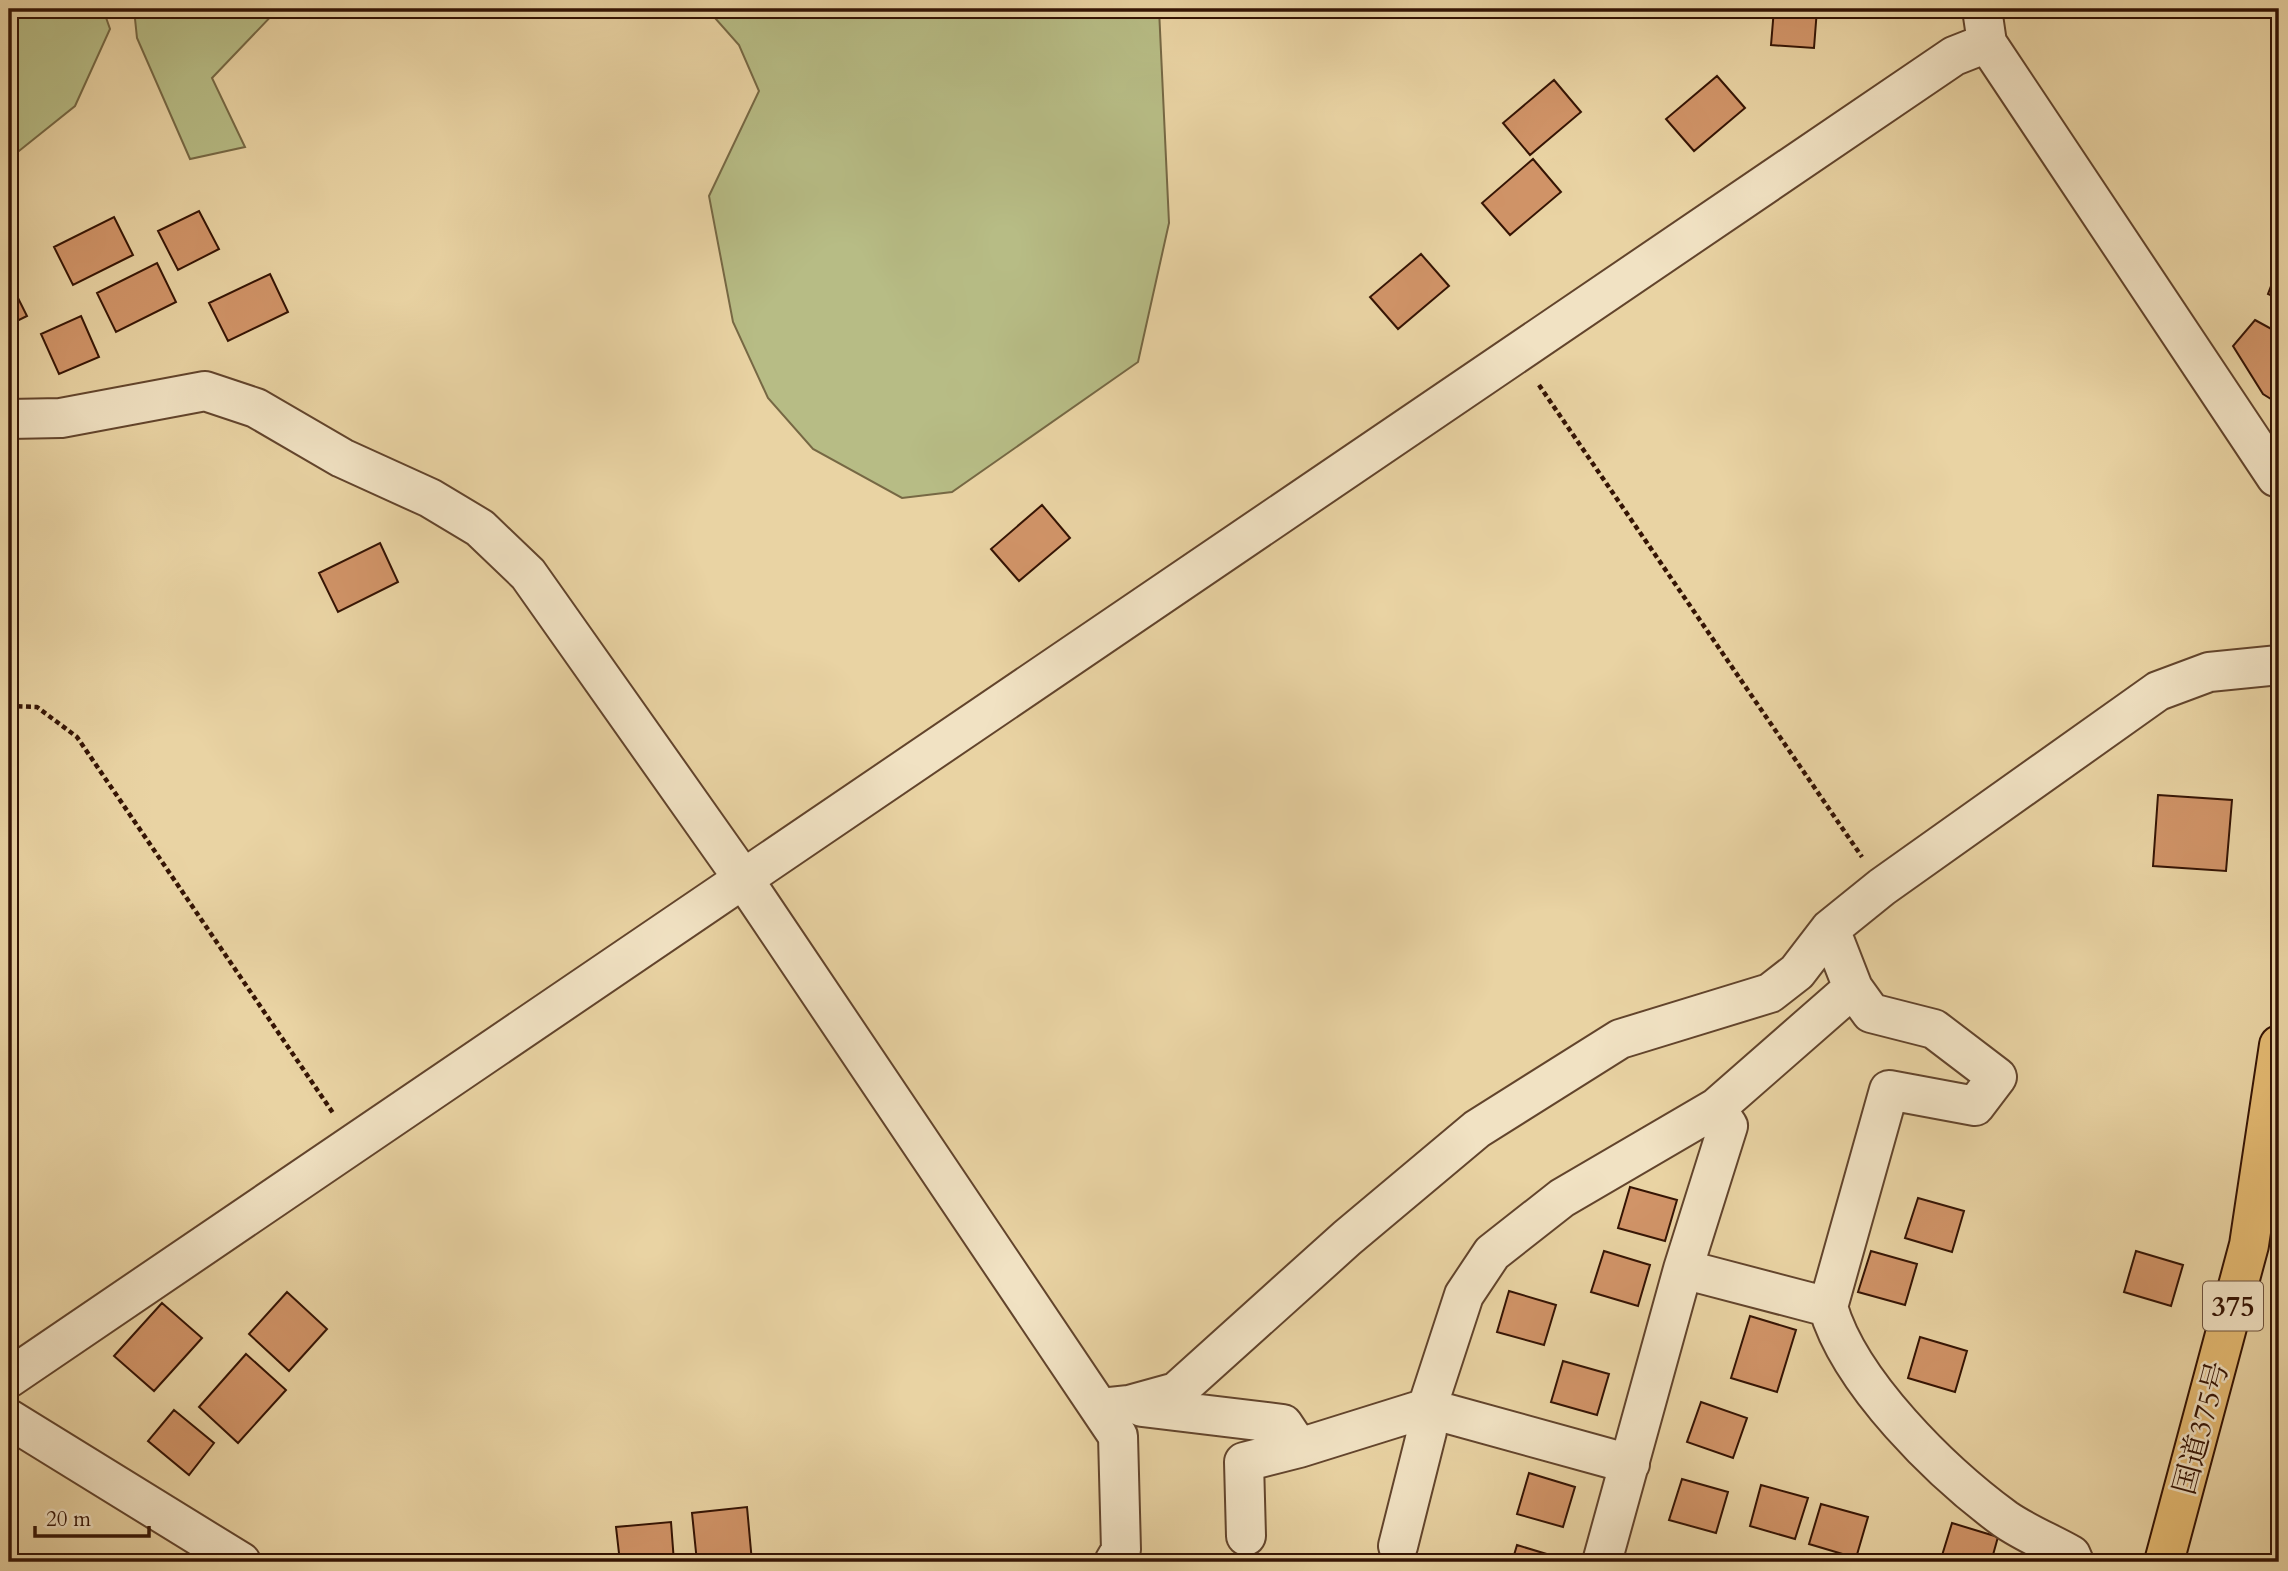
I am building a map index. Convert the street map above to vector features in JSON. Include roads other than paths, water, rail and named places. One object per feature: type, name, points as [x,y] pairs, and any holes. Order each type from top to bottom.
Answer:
[{"type":"highway","name":"国道375号","points":[[2164,1562],[2249,1245],[2279,1055]]},
{"type":"street","points":[[9,1378],[1954,56],[1985,26],[2279,478]]},
{"type":"street","points":[[9,419],[61,418],[205,391],[256,408],[342,458],[430,498],[480,528],[528,574],[1115,1407],[1121,1550],[1114,1562]]},
{"type":"street","points":[[1115,1407],[1176,1392],[1347,1238],[1477,1129],[1620,1039],[1769,993],[1797,972],[1830,929],[1882,887],[2158,691],[2209,671],[2279,665]]},
{"type":"street","points":[[1830,929],[1853,988],[1871,1013],[1934,1029],[1997,1077],[1975,1106],[1889,1090],[1828,1307],[1836,1336],[1912,1436],[1961,1483],[2007,1521],[2071,1555],[2074,1562]]},
{"type":"street","points":[[1398,1546],[1427,1431],[1427,1408],[1464,1295],[1492,1253],[1562,1198],[1716,1108],[1853,988]]},
{"type":"street","points":[[1602,1562],[1683,1269],[1728,1126],[1716,1108]]},
{"type":"street","points":[[1683,1269],[1828,1307]]},
{"type":"street","points":[[1115,1407],[1283,1424],[1299,1448]]},
{"type":"street","points":[[1246,1536],[1244,1462],[1299,1448],[1427,1408],[1630,1464]]},
{"type":"street","points":[[9,1419],[241,1562]]}]
